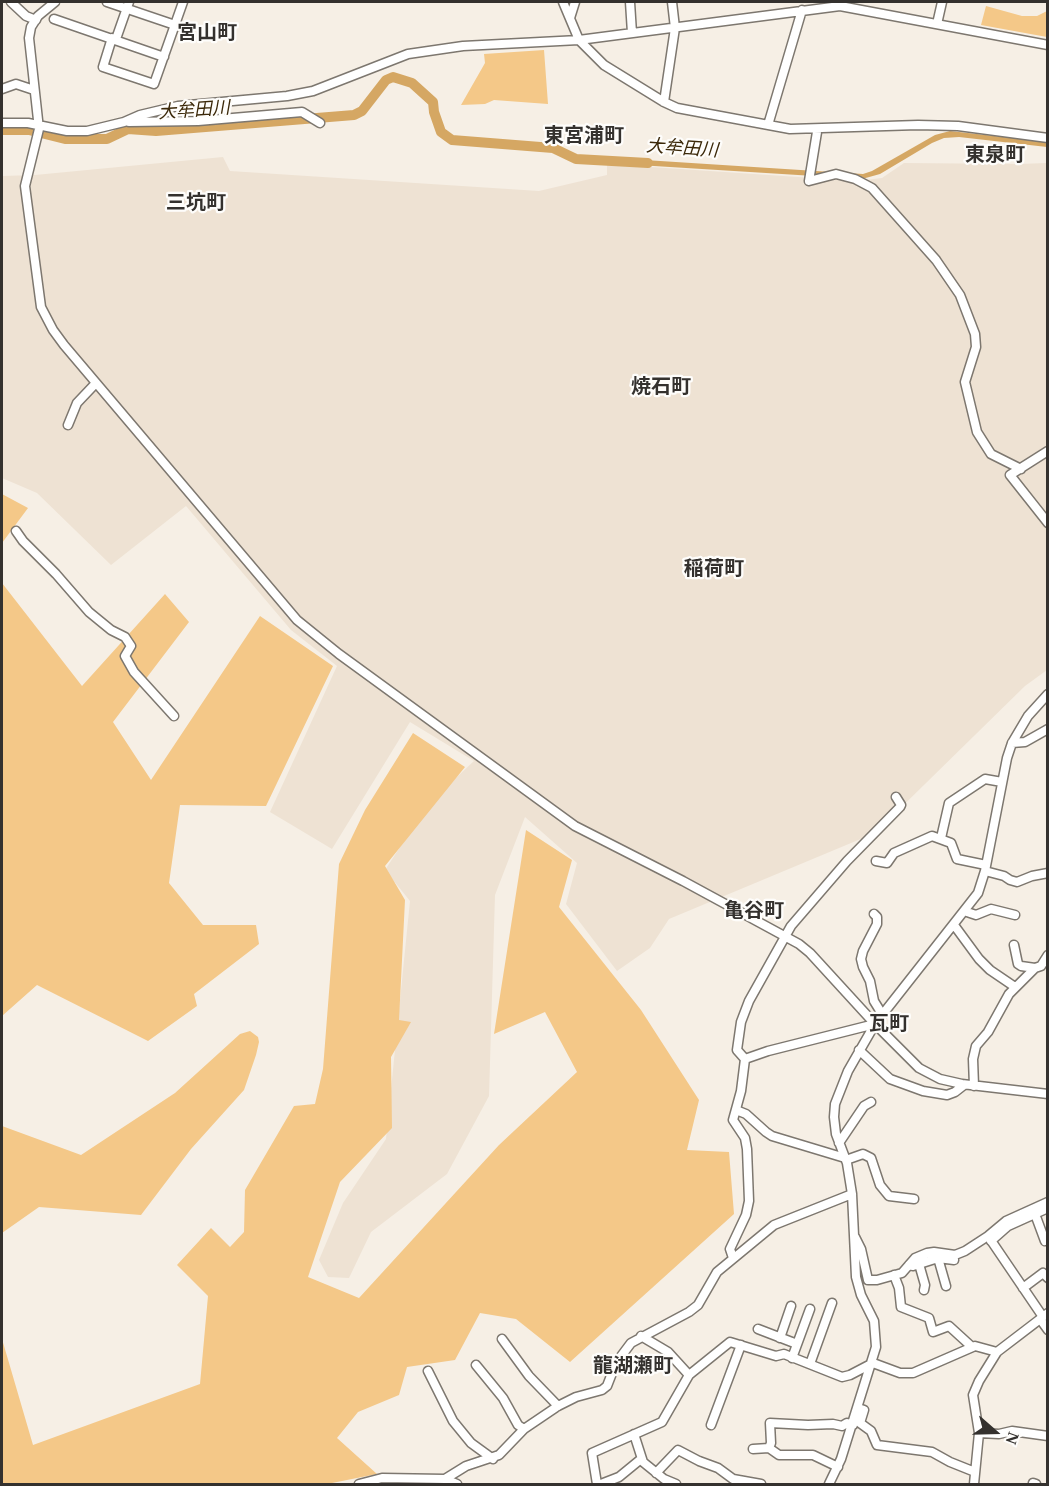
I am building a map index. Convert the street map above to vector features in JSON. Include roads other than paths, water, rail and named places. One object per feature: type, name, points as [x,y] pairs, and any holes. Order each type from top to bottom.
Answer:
[{"type":"street","points":[[11,2],[26,16],[36,20]]},
{"type":"street","points":[[55,2],[43,10],[29,38],[39,125],[38,141],[25,186],[40,307],[53,330],[96,383],[274,594],[307,629],[575,826],[785,936],[810,953],[919,1068],[940,1079],[964,1085],[1047,1094]]},
{"type":"street","points":[[107,2],[128,5],[175,25]]},
{"type":"street","points":[[128,5],[103,67],[154,84],[183,2]]},
{"type":"street","points":[[563,2],[579,40],[604,65],[677,108],[790,129],[958,126],[1047,138]]},
{"type":"street","points":[[570,18],[575,2]]},
{"type":"street","points":[[630,2],[632,33]]},
{"type":"street","points":[[664,102],[675,28],[672,2]]},
{"type":"street","points":[[937,24],[942,2]]},
{"type":"street","points":[[2,123],[28,123],[67,131],[87,131],[178,106],[287,96],[313,91],[408,54],[463,46],[579,40],[840,4],[1047,45]]},
{"type":"street","points":[[768,125],[802,10]]},
{"type":"street","points":[[54,19],[164,57]]},
{"type":"street","points":[[2,88],[16,84],[34,90]]},
{"type":"street","points":[[124,122],[198,121],[302,112],[320,123]]},
{"type":"street","points":[[817,132],[809,181],[836,174],[855,179],[872,188],[936,260],[960,295],[975,334],[976,347],[965,382],[976,432],[991,454],[1021,469]]},
{"type":"street","points":[[68,425],[77,403],[96,383]]},
{"type":"street","points":[[1047,451],[1010,475],[1047,523]]},
{"type":"street","points":[[16,531],[22,541],[56,574],[89,612],[111,630],[125,637],[131,646],[125,656],[134,672],[174,716]]},
{"type":"street","points":[[829,1485],[838,1467],[873,1363],[877,1334],[856,1277],[852,1194],[834,1117],[835,1104],[859,1050],[875,1024],[978,893],[986,868],[1012,742],[1028,716],[1047,694]]},
{"type":"street","points":[[1012,742],[1025,742],[1047,729]]},
{"type":"street","points":[[940,838],[949,803],[985,779],[1002,782]]},
{"type":"street","points":[[733,1258],[730,1249],[746,1215],[749,1202],[745,1138],[733,1120],[741,1091],[745,1059],[737,1050],[741,1022],[749,1001],[785,936],[839,870],[900,807],[896,797]]},
{"type":"street","points":[[876,861],[887,863],[894,853],[932,836],[951,843],[957,859],[986,868],[1010,880],[1017,882],[1047,873]]},
{"type":"street","points":[[964,911],[982,914],[991,909],[1015,915]]},
{"type":"street","points":[[874,914],[877,917],[877,924],[861,959],[870,981],[874,1001],[882,1014]]},
{"type":"street","points":[[954,925],[979,959],[990,970],[1015,987]]},
{"type":"street","points":[[1014,945],[1018,964],[1035,968]]},
{"type":"street","points":[[974,1086],[973,1059],[976,1046],[988,1032],[1006,997],[1035,968],[1041,966],[1047,955]]},
{"type":"street","points":[[745,1059],[875,1024]]},
{"type":"street","points":[[859,1050],[890,1079],[923,1091],[947,1095],[964,1085]]},
{"type":"street","points":[[839,1143],[864,1106],[871,1102]]},
{"type":"street","points":[[736,1110],[746,1114],[772,1136],[845,1159],[863,1154],[871,1158],[880,1185],[889,1196],[914,1199]]},
{"type":"street","points":[[445,1479],[466,1466],[500,1455],[524,1429],[558,1406],[576,1396],[602,1390],[607,1386],[616,1363],[631,1343],[698,1305],[717,1272],[774,1226],[852,1194]]},
{"type":"street","points":[[989,1239],[1006,1221],[1047,1202]]},
{"type":"street","points":[[854,1235],[861,1249],[868,1280],[877,1280],[902,1273],[915,1258],[927,1253],[955,1255],[1047,1208]]},
{"type":"street","points":[[1035,1214],[1045,1241]]},
{"type":"street","points":[[989,1239],[1043,1316],[1047,1330]]},
{"type":"street","points":[[908,1265],[913,1266],[938,1258],[955,1260]]},
{"type":"street","points":[[938,1258],[946,1286]]},
{"type":"street","points":[[919,1264],[925,1285],[924,1290]]},
{"type":"street","points":[[1023,1288],[1043,1273],[1047,1278]]},
{"type":"street","points":[[894,1275],[899,1288],[901,1307],[929,1318],[933,1332],[949,1326],[972,1347]]},
{"type":"street","points":[[810,1364],[832,1303]]},
{"type":"street","points":[[780,1338],[791,1306]]},
{"type":"street","points":[[792,1358],[810,1309]]},
{"type":"street","points":[[974,1485],[979,1433],[973,1395],[997,1352],[1043,1316]]},
{"type":"street","points":[[758,1329],[797,1344]]},
{"type":"street","points":[[641,1336],[668,1352],[689,1375]]},
{"type":"street","points":[[502,1339],[529,1376],[558,1406]]},
{"type":"street","points":[[597,1485],[592,1453],[662,1422],[689,1375],[730,1342],[776,1356],[784,1354],[842,1377],[873,1363],[906,1374],[913,1373],[975,1346],[997,1352]]},
{"type":"street","points":[[711,1425],[741,1345]]},
{"type":"street","points":[[476,1365],[502,1398],[518,1425],[524,1429]]},
{"type":"street","points":[[428,1371],[453,1420],[471,1443],[493,1459]]},
{"type":"street","points":[[858,1408],[864,1410],[860,1423],[871,1431],[877,1445],[932,1452],[975,1472]]},
{"type":"street","points":[[769,1448],[770,1423],[842,1426],[847,1423],[853,1425]]},
{"type":"street","points":[[979,1433],[999,1434],[1012,1431],[1047,1436]]},
{"type":"street","points":[[634,1434],[641,1459],[656,1473],[676,1485]]},
{"type":"street","points":[[753,1449],[769,1448],[779,1455],[813,1455],[838,1467]]},
{"type":"street","points":[[656,1473],[678,1450],[718,1468],[732,1482],[761,1485]]},
{"type":"street","points":[[602,1485],[619,1477],[641,1459]]},
{"type":"street","points":[[359,1485],[382,1478],[445,1479],[457,1485]]},
{"type":"waterway","name":"大牟田川","points":[[2,130],[29,130],[65,139],[107,139],[128,129],[156,131],[354,115],[362,111],[386,80],[393,77],[412,83],[433,102],[441,132],[452,140],[553,148],[576,159],[648,163]]},
{"type":"district","name":"宮山町","points":[[207,34]]},
{"type":"district","name":"東宮浦町","points":[[584,137]]},
{"type":"district","name":"東泉町","points":[[995,156]]},
{"type":"district","name":"三坑町","points":[[196,204]]},
{"type":"district","name":"焼石町","points":[[661,388]]},
{"type":"district","name":"稲荷町","points":[[714,570]]},
{"type":"district","name":"亀谷町","points":[[754,912]]},
{"type":"district","name":"瓦町","points":[[889,1025]]},
{"type":"district","name":"龍湖瀬町","points":[[633,1367]]}]
